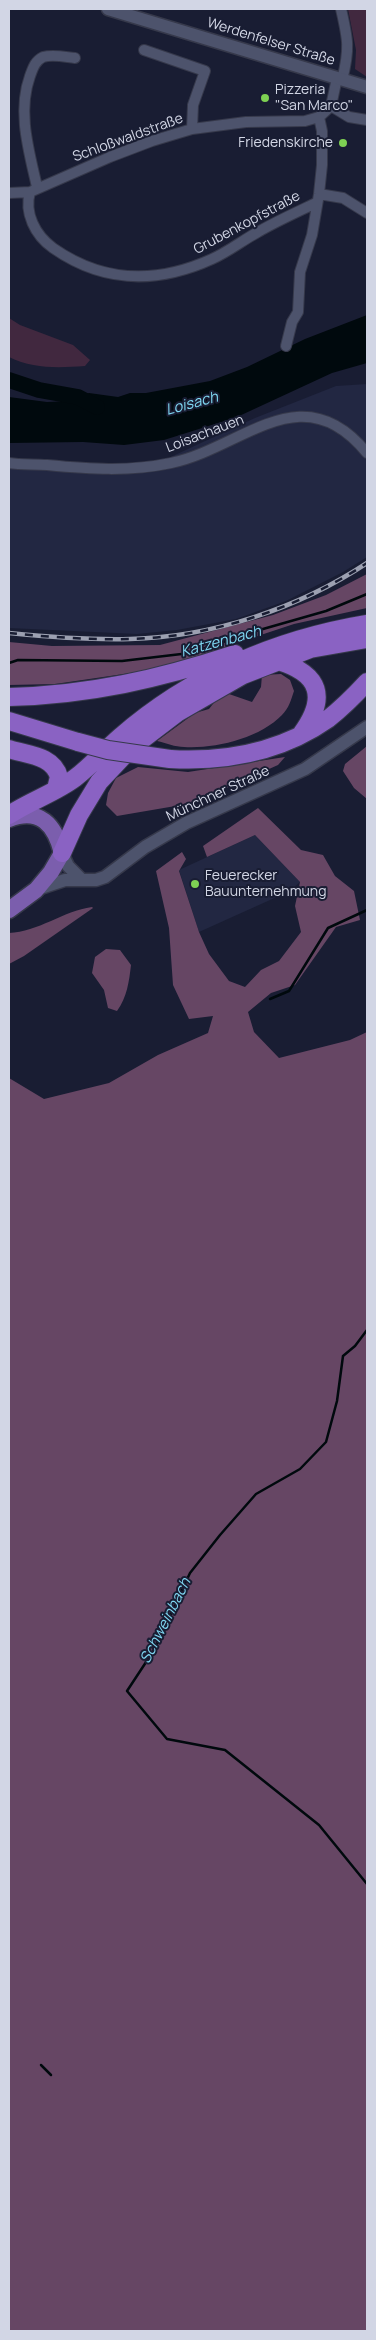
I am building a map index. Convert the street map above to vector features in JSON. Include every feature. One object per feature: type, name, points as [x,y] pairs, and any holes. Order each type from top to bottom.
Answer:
[{"type":"highway","points":[[62,853],[85,803],[99,782],[131,748],[177,713],[206,694],[243,675],[303,637],[367,624]]},
{"type":"highway","points":[[9,817],[74,779],[121,736],[169,700],[199,681],[276,654],[367,639]]},
{"type":"highway","points":[[9,697],[82,692],[134,684],[254,647],[276,654],[304,672],[310,679],[317,694],[316,709],[300,735]]},
{"type":"highway","points":[[9,720],[108,750],[170,760],[210,760],[270,748],[300,735],[328,719],[367,682]]},
{"type":"highway","points":[[9,749],[42,758],[51,763],[59,777],[56,789]]},
{"type":"main road","points":[[9,817],[26,815],[44,821],[56,834],[62,853],[51,872],[36,890],[11,906]]},
{"type":"street","name":"Werdenfelser Straße","points":[[108,9],[367,87]]},
{"type":"street","points":[[319,118],[331,106],[348,56],[348,43],[341,9]]},
{"type":"street","points":[[144,50],[205,71],[193,105],[192,129]]},
{"type":"street","name":"Grubenkopfstraße","points":[[75,58],[51,56],[42,58],[34,64],[28,83],[24,126],[34,190],[28,212],[35,227],[49,245],[72,260],[116,276],[135,277],[172,272],[212,260],[318,198],[343,198],[367,212]]},
{"type":"street","points":[[331,106],[349,116],[367,120]]},
{"type":"street","name":"Schloßwaldstraße","points":[[9,193],[34,190],[135,147],[192,129],[246,122],[319,118]]},
{"type":"street","name":"Grubenkopfstraße","points":[[286,346],[292,322],[298,312],[300,272],[312,235],[318,198],[322,165],[322,131],[319,118]]},
{"type":"street","name":"Loisachauen","points":[[9,462],[108,470],[156,466],[195,455],[267,424],[290,417],[305,416],[326,421],[347,432],[367,453]]},
{"type":"street","name":"Münchner Straße","points":[[36,890],[58,881],[80,878],[96,880],[105,877],[145,847],[186,823],[305,769],[367,727]]},
{"type":"street","points":[[62,853],[68,866],[80,878]]},
{"type":"shaded area","points":[[348,9],[367,9],[367,77],[355,69],[356,50]]},
{"type":"shaded area","points":[[9,318],[20,325],[73,345],[90,360],[85,366],[55,367],[36,366],[9,357]]},
{"type":"shaded area","points":[[367,384],[367,557],[343,572],[286,601],[236,619],[177,630],[137,634],[9,628],[9,459],[102,467],[162,461],[255,418],[336,386]]},
{"type":"shaded area","points":[[367,574],[367,608],[294,624],[158,669],[55,684],[9,685],[9,642],[52,646],[160,645],[273,615],[326,595]]},
{"type":"shaded area","points":[[281,674],[290,680],[294,691],[292,698],[282,715],[262,730],[223,744],[209,746],[181,747],[157,741],[195,713],[209,709],[219,696],[229,694],[252,702],[261,687],[262,675]]},
{"type":"shaded area","points":[[367,746],[367,799],[354,788],[343,771],[345,764]]},
{"type":"shaded area","points":[[285,757],[278,765],[193,803],[117,816],[106,805],[108,793],[116,778],[138,767],[188,772]]},
{"type":"shaded area","points":[[258,808],[301,850],[323,855],[335,876],[354,891],[360,920],[336,927],[295,985],[271,993],[248,1012],[254,1032],[279,1058],[350,1040],[367,1032],[367,2331],[9,2331],[9,1078],[44,1099],[109,1083],[158,1055],[208,1033],[213,1016],[189,1019],[173,985],[169,928],[156,871],[182,852],[186,859],[179,871],[199,932],[209,954],[229,981],[245,987],[261,970],[279,961],[301,932],[295,906],[300,882],[255,835],[207,857],[203,846]]},
{"type":"shaded area","points":[[255,835],[300,882],[290,891],[199,932],[179,870]]},
{"type":"shaded area","points":[[92,907],[24,956],[9,964],[9,933],[30,929],[81,909]]},
{"type":"shaded area","points":[[106,949],[120,950],[131,965],[125,995],[117,1011],[108,1008],[104,990],[92,973],[95,957]]},
{"type":"water","name":"Loisach","points":[[367,315],[367,363],[332,373],[237,417],[164,440],[124,445],[83,442],[9,443],[9,397],[47,402],[70,401],[89,393],[118,397],[130,393],[146,393],[210,381],[247,367],[305,339]]},
{"type":"waterway","points":[[9,380],[39,390],[78,397],[97,407]]},
{"type":"waterway","name":"Katzenbach","points":[[9,663],[18,660],[122,661],[190,653],[256,631],[326,611],[367,594]]},
{"type":"waterway","points":[[270,999],[289,991],[328,928],[367,910]]},
{"type":"waterway","name":"Schweinbach","points":[[367,1330],[355,1346],[343,1356],[337,1401],[326,1442],[300,1469],[256,1494],[220,1535],[190,1573],[154,1650],[127,1691],[167,1739],[225,1750],[319,1825],[367,1884]]},
{"type":"waterway","points":[[41,2065],[51,2075]]},
{"type":"railway","points":[[9,633],[70,638],[115,639],[161,637],[192,633],[224,626],[284,606],[313,594],[367,563]]},
{"type":"place","name":"Pizzeria \"San Marco\"","points":[[265,98]]},
{"type":"place","name":"Friedenskirche","points":[[343,143]]},
{"type":"place","name":"Feuerecker Bauunternehmung","points":[[195,884]]}]
